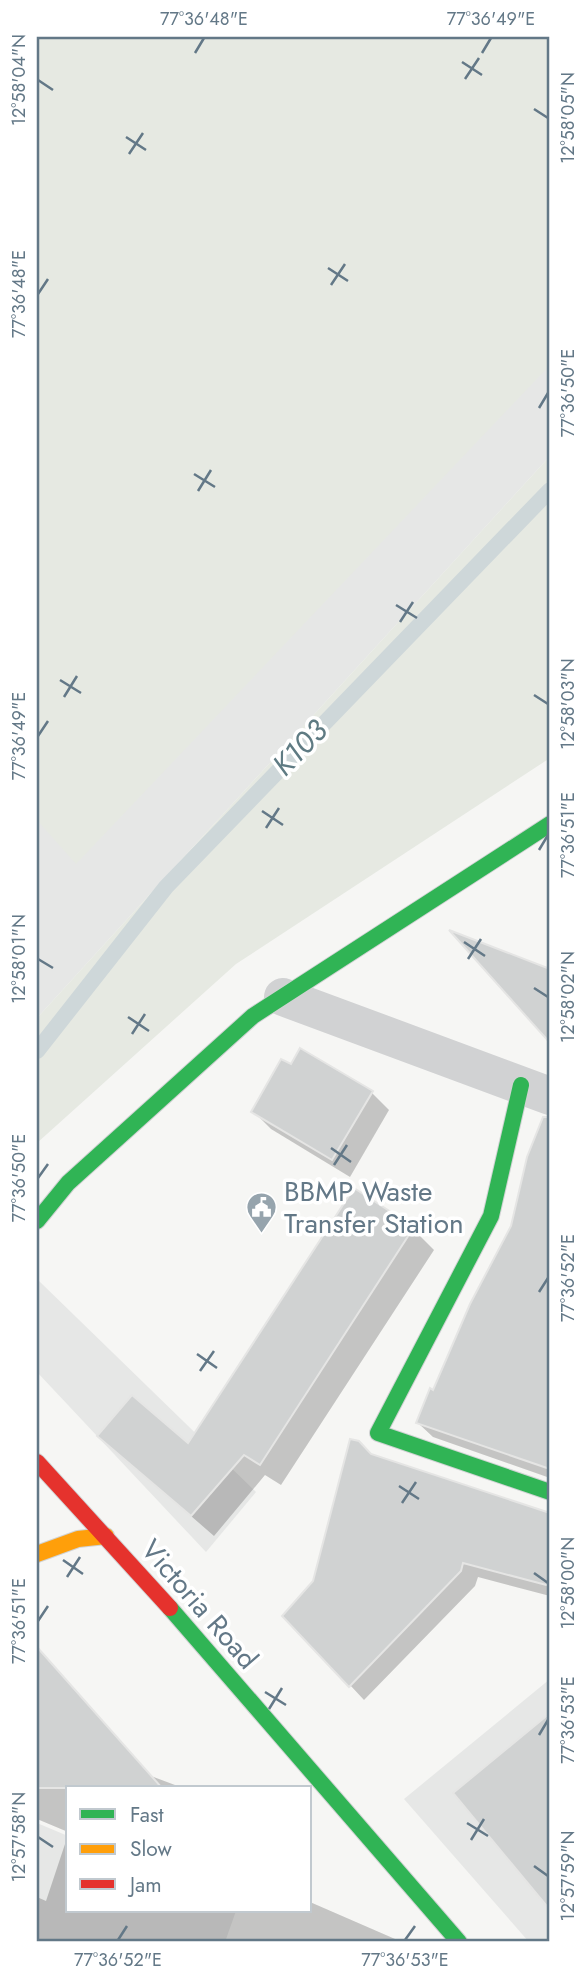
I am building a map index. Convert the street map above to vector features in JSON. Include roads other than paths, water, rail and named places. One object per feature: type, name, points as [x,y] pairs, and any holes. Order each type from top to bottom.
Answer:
[{"type":"street","points":[[37,1221],[68,1183],[253,1016],[550,824]]},
{"type":"street","points":[[283,997],[536,1090],[491,1216],[378,1433],[550,1492]]},
{"type":"street","name":"Victoria Road","points":[[37,1462],[352,1814],[444,1935]]},
{"type":"street","points":[[37,1554],[78,1539],[106,1536]]},
{"type":"waterway","name":"K103","points":[[37,1051],[166,887],[550,490]]},
{"type":"place","name":"BBMP Waste Transfer Station","points":[[261,1234]]}]
